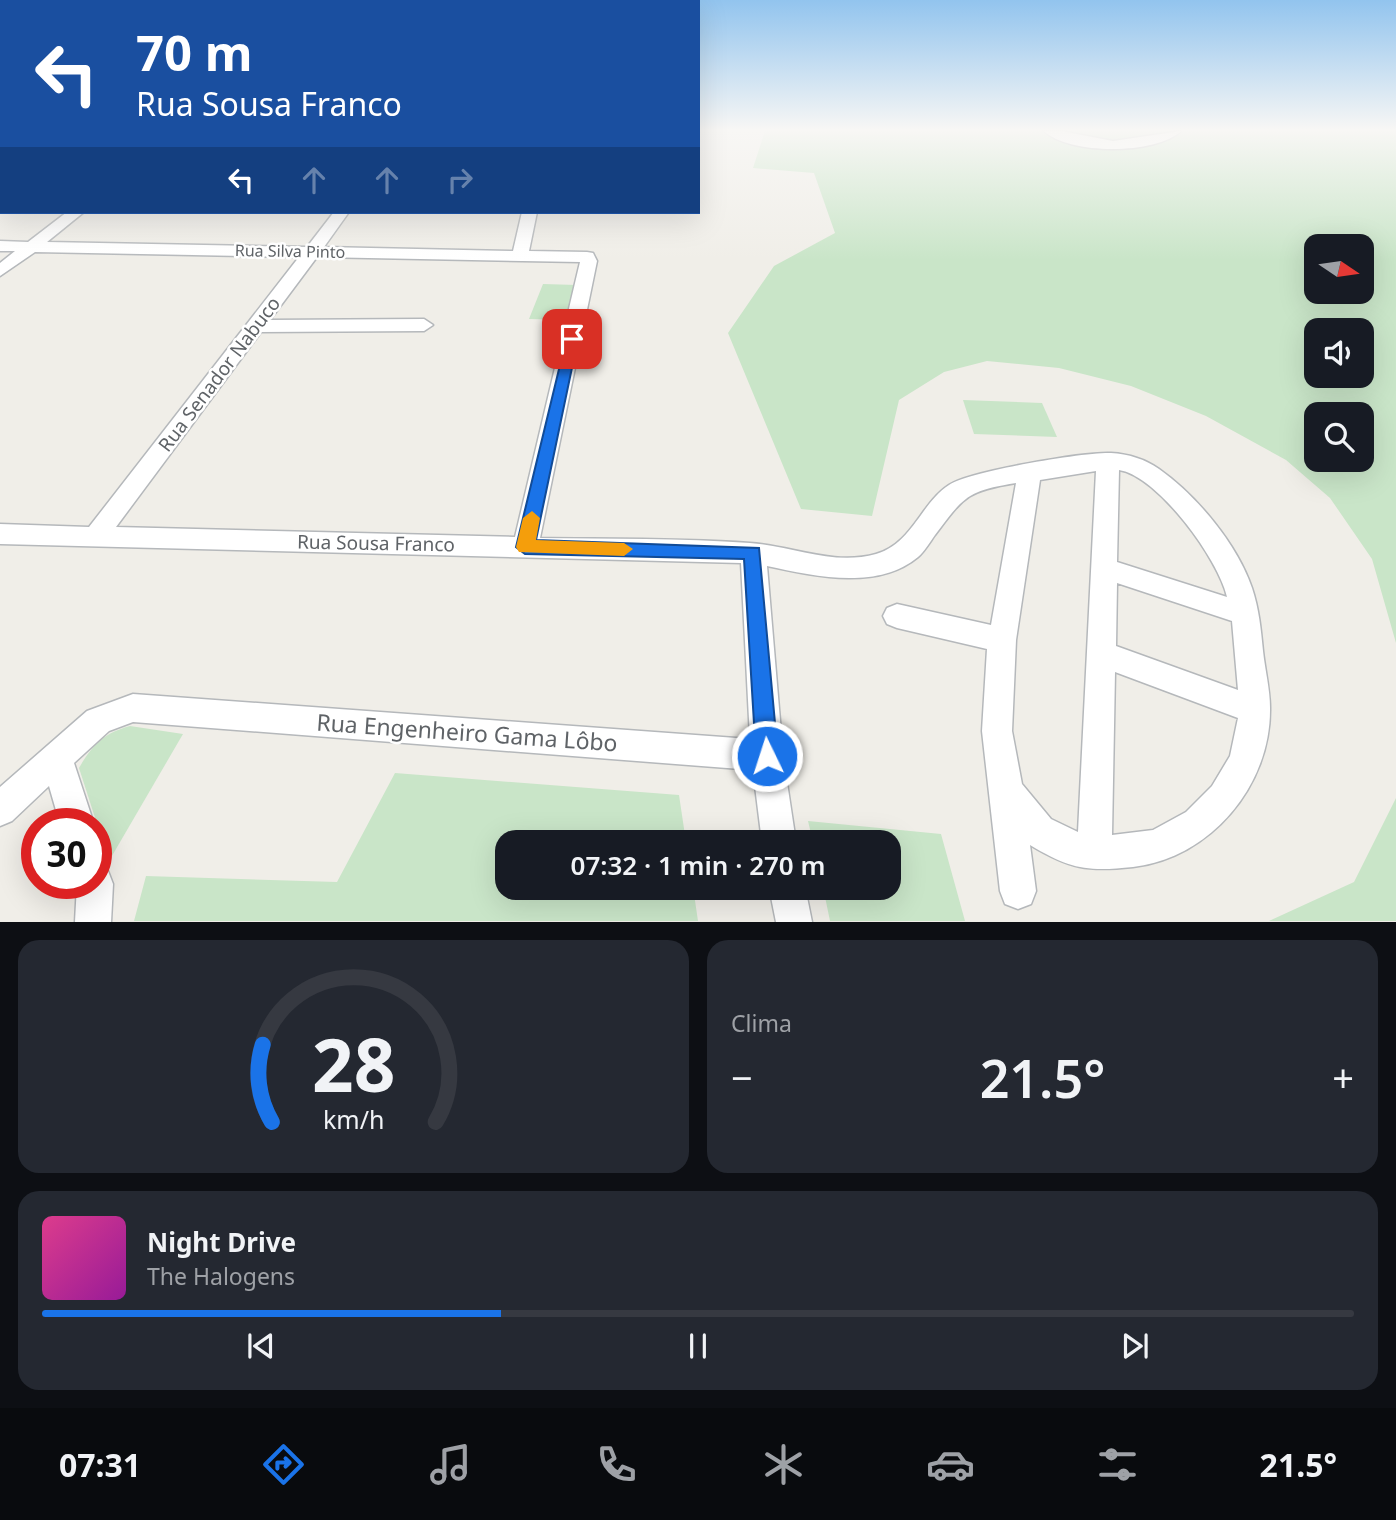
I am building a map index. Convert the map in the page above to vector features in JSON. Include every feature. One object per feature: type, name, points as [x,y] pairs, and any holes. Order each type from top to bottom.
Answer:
[{"type":"street","points":[[0,271],[73,214]]},
{"type":"street","name":"Rua Senador Nabuco","points":[[96,536],[340,214]]},
{"type":"street","points":[[520,254],[530,214]]},
{"type":"street","name":"Rua Silva Pinto","points":[[0,246],[581,255],[589,261],[525,547]]},
{"type":"street","points":[[255,326],[424,325]]},
{"type":"street","points":[[1007,791],[1039,831],[1064,846],[1094,854],[1157,847],[1198,824],[1224,798],[1245,761],[1255,710],[1245,614],[1238,586],[1214,542],[1184,506],[1150,474],[1131,464],[1108,461],[1094,854]]},
{"type":"street","name":"Rua Sousa Franco","points":[[0,534],[753,553],[815,566],[852,568],[881,563],[909,550],[955,492],[977,481],[1108,461]]},
{"type":"street","points":[[1018,891],[1007,791],[996,732],[1002,640],[1029,475]]},
{"type":"street","points":[[753,553],[767,756],[777,830]]},
{"type":"street","points":[[1106,569],[1245,614]]},
{"type":"street","points":[[897,616],[1002,640]]},
{"type":"street","points":[[1102,654],[1255,710]]},
{"type":"street","name":"Rua Engenheiro Gama Lôbo","points":[[0,809],[98,722],[133,708],[767,756]]},
{"type":"street","points":[[58,760],[72,808]]},
{"type":"street","points":[[93,922],[94,899]]},
{"type":"street","points":[[790,900],[794,922]]},
{"type":"green space","points":[[814,174],[1396,174],[1396,643],[1372,559],[1330,498],[1286,460],[1206,416],[1131,386],[1059,368],[987,361],[944,372],[899,400],[872,516],[801,509],[728,333],[774,266],[835,233]]},
{"type":"green space","points":[[543,284],[577,285],[566,320],[529,319]]},
{"type":"green space","points":[[963,400],[1042,403],[1057,437],[974,434]]},
{"type":"green space","points":[[130,726],[183,734],[112,856],[112,808],[92,808],[79,768],[100,741],[113,732]]},
{"type":"green space","points":[[395,773],[679,795],[684,830],[495,830],[495,900],[695,900],[698,921],[134,921],[146,876],[337,882]]},
{"type":"green space","points":[[1396,798],[1396,921],[1269,921],[1354,882]]},
{"type":"green space","points":[[808,821],[900,830],[810,830]]},
{"type":"green space","points":[[901,830],[941,834],[965,921],[830,921],[826,900],[901,900]]},
{"type":"slow traffic","points":[[532,518],[525,547],[624,549]]},
{"type":"route","points":[[572,339],[525,547],[753,553],[767,756]]}]
